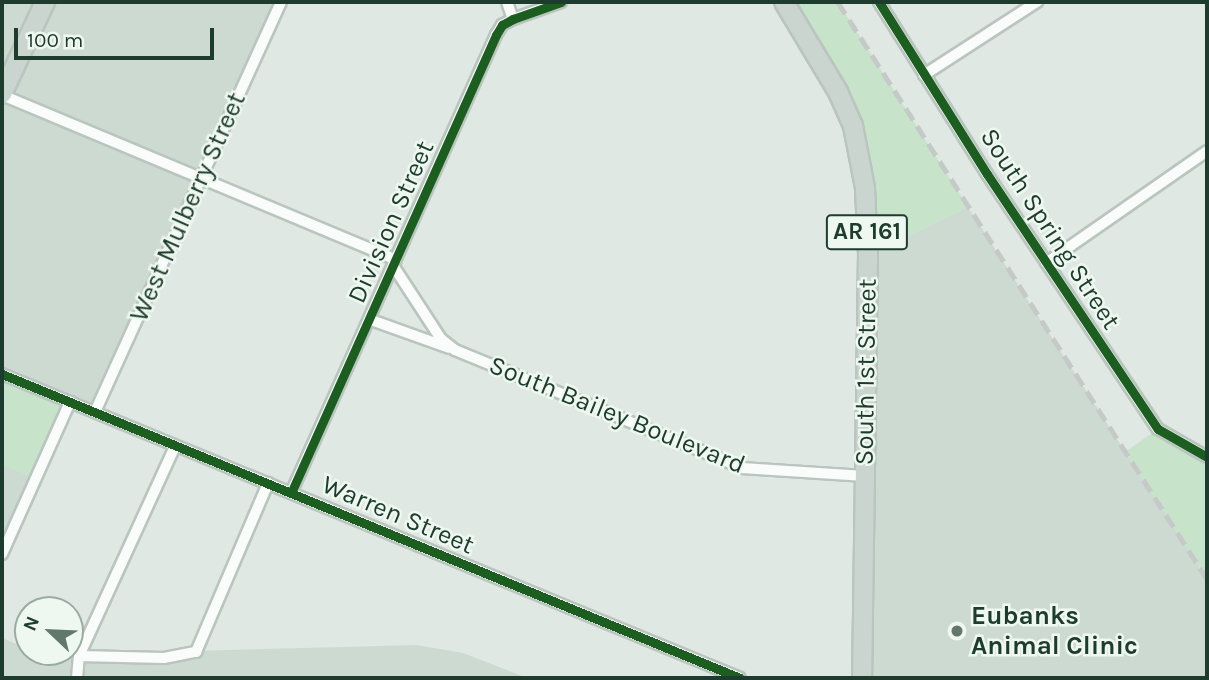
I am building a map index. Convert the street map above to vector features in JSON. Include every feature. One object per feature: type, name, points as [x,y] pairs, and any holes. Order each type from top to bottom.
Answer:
[{"type":"main road","points":[[2,94],[45,2]]},
{"type":"main road","name":"South 1st Street","points":[[784,2],[834,83],[853,126],[861,162],[868,255],[862,678]]},
{"type":"street","name":"West Mulberry Street","points":[[95,412],[281,2]]},
{"type":"street","points":[[507,2],[513,19],[561,2]]},
{"type":"street","name":"South Spring Street","points":[[879,2],[1046,263],[1158,429],[1207,457]]},
{"type":"street","points":[[924,75],[1037,2]]},
{"type":"street","name":"Division Street","points":[[291,493],[371,320],[496,35],[502,25],[513,19]]},
{"type":"street","points":[[2,94],[395,263]]},
{"type":"street","points":[[1046,263],[1207,151]]},
{"type":"street","name":"South Bailey Boulevard","points":[[395,263],[440,339],[455,350]]},
{"type":"street","name":"South Bailey Boulevard","points":[[371,320],[455,350],[743,468],[864,476]]},
{"type":"street","name":"Warren Street","points":[[2,374],[740,678]]},
{"type":"street","points":[[2,554],[70,401]]},
{"type":"street","points":[[84,645],[174,446]]},
{"type":"street","points":[[84,656],[164,658],[196,652],[201,647],[268,483]]},
{"type":"shaded area","points":[[2,2],[281,2],[95,412],[71,402],[2,554]]},
{"type":"shaded area","points":[[968,207],[1207,579],[1207,678],[862,678],[868,255]]},
{"type":"shaded area","points":[[2,638],[14,643],[14,666],[84,666],[84,654],[416,645],[463,653],[527,678],[2,678]]},
{"type":"green space","points":[[784,2],[838,2],[968,207],[868,255],[853,126]]},
{"type":"green space","points":[[2,374],[68,401],[34,478],[2,465]]},
{"type":"green space","points":[[1158,429],[1207,457],[1207,579],[1125,452]]},
{"type":"railway","points":[[838,2],[1207,579]]},
{"type":"cycle path","points":[[291,493],[496,35],[502,25],[513,19],[561,2]]},
{"type":"cycle path","points":[[879,2],[987,174],[1158,429],[1207,457]]},
{"type":"cycle path","points":[[2,374],[740,678]]},
{"type":"place","name":"Eubanks Animal Clinic","points":[[957,631]]}]
